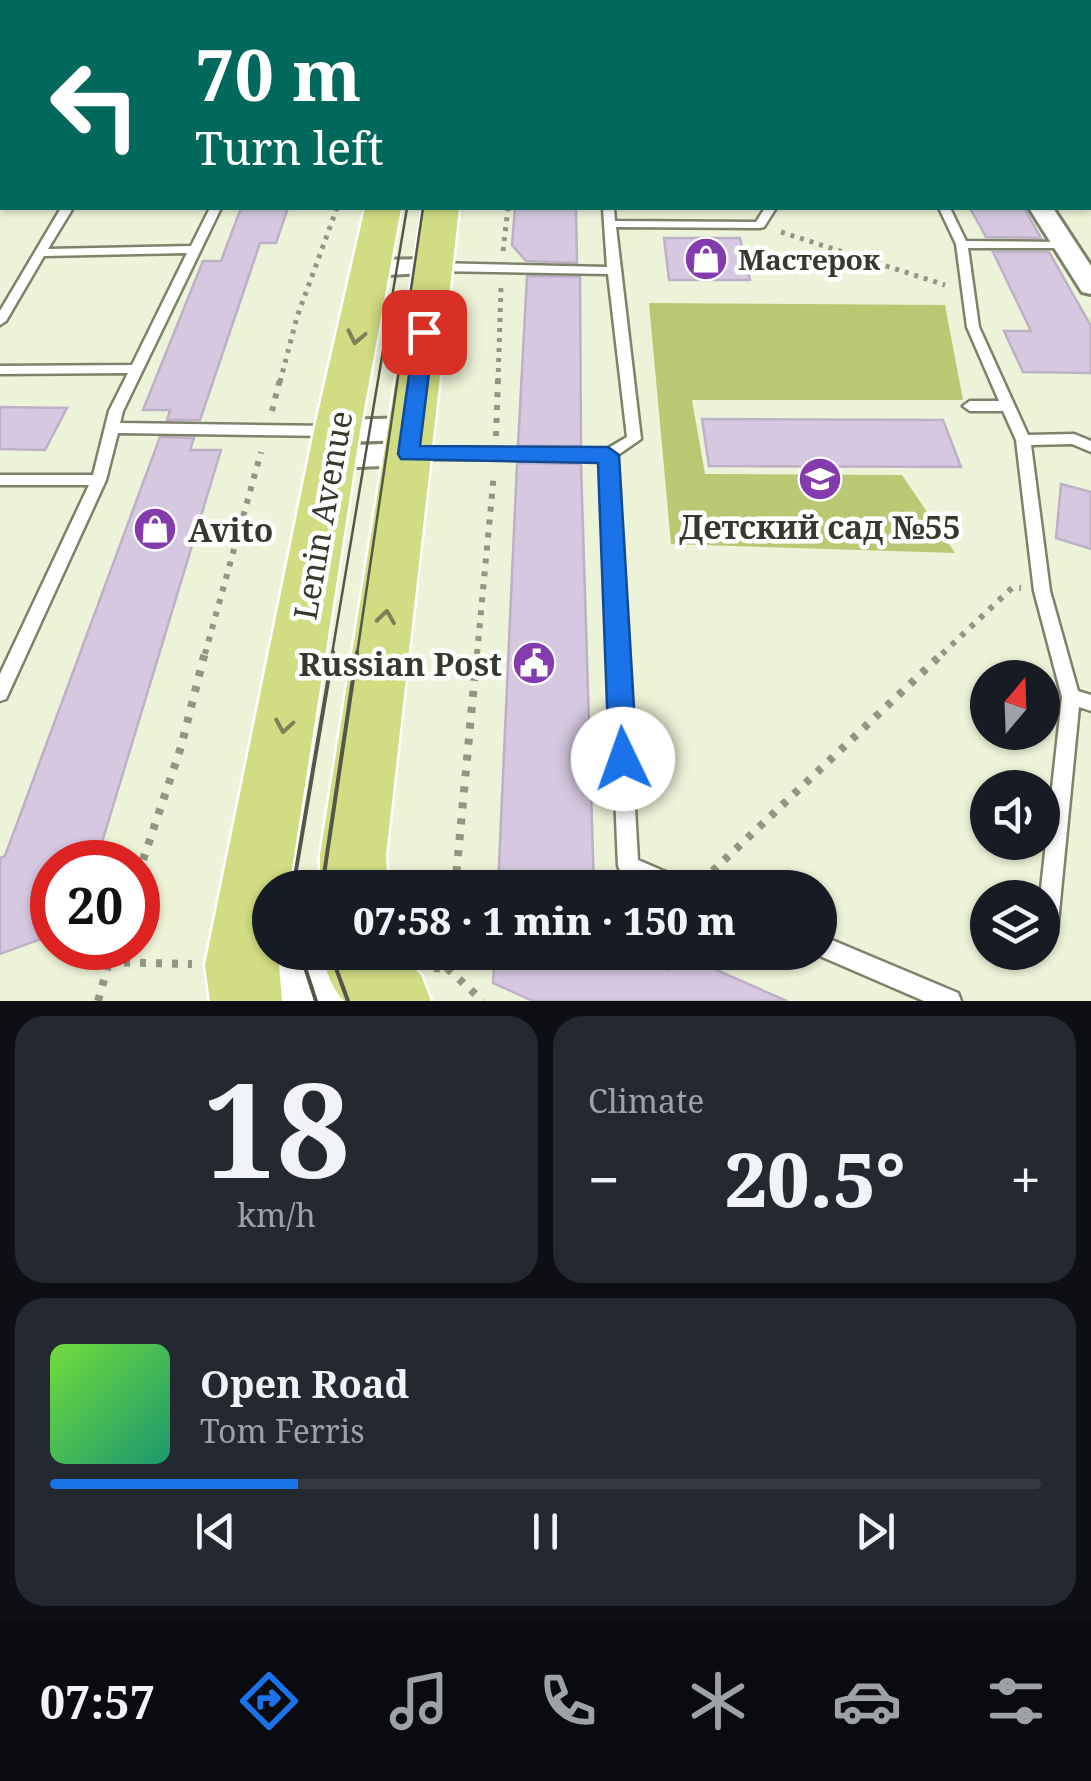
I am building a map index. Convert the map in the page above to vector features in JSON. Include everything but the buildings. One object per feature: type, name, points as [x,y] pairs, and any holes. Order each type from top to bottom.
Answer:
[{"type":"main road","name":"Lenin Avenue","points":[[246,1001],[241,965],[334,444],[383,210]]},
{"type":"main road","points":[[353,870],[441,210]]},
{"type":"main road","points":[[275,1001],[372,973]]},
{"type":"street","points":[[1042,210],[1091,286]]},
{"type":"street","points":[[370,268],[433,266]]},
{"type":"street","points":[[334,444],[410,442]]},
{"type":"lane","points":[[0,320],[66,210]]},
{"type":"lane","points":[[0,694],[99,480],[112,428],[136,370],[214,210]]},
{"type":"lane","points":[[410,442],[496,455],[608,455],[634,439],[610,210]]},
{"type":"lane","points":[[610,224],[760,225],[769,210]]},
{"type":"lane","points":[[946,210],[962,244],[973,327],[1023,440],[1042,591],[1071,696],[1052,880]]},
{"type":"lane","points":[[962,244],[1064,245]]},
{"type":"lane","points":[[40,253],[196,249]]},
{"type":"lane","points":[[433,266],[614,271]]},
{"type":"lane","points":[[0,370],[136,370]]},
{"type":"lane","points":[[970,406],[1008,406]]},
{"type":"lane","points":[[112,428],[267,430],[334,444]]},
{"type":"lane","points":[[1023,440],[1074,439],[1091,447]]},
{"type":"lane","points":[[608,455],[628,866],[637,870]]},
{"type":"lane","points":[[0,480],[99,480]]},
{"type":"lane","points":[[1071,696],[1091,703]]},
{"type":"lane","points":[[837,953],[950,1001]]},
{"type":"path","points":[[150,840],[181,747],[297,318],[336,210]]},
{"type":"path","points":[[457,870],[496,455],[502,268],[508,210]]},
{"type":"path","points":[[760,225],[968,293]]},
{"type":"path","points":[[715,870],[1014,587],[1042,591]]},
{"type":"path","points":[[98,1001],[107,970]]},
{"type":"path","points":[[450,970],[483,1001]]},
{"type":"green space","name":"Детский сад №55","points":[[649,303],[945,305],[963,400],[692,400],[705,474],[902,475],[955,553],[671,544]]},
{"type":"tram line","points":[[332,654],[407,210]]},
{"type":"tram line","points":[[357,654],[423,210]]},
{"type":"tram line","points":[[296,870],[333,652]]},
{"type":"tram line","points":[[325,870],[357,652]]},
{"type":"tram line","points":[[306,970],[316,1001]]},
{"type":"tram line","points":[[337,970],[348,1001]]},
{"type":"place","name":"Мастерок","points":[[706,259]]},
{"type":"place","name":"Детский сад №55","points":[[820,479]]},
{"type":"place","name":"Avito","points":[[155,529]]},
{"type":"place","name":"Russian Post","points":[[534,663]]},
{"type":"route","points":[[424,332],[408,454],[608,455],[623,759]]}]
